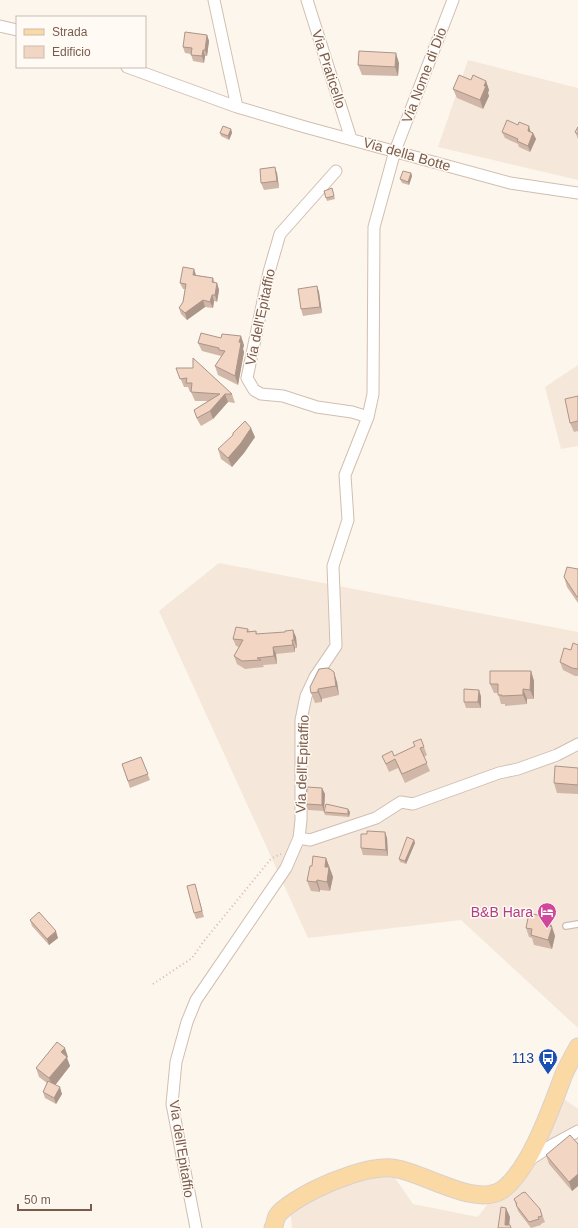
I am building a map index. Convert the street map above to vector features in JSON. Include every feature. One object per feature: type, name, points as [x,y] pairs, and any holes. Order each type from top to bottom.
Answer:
[{"type":"main road","points":[[274,1228],[277,1216],[298,1198],[331,1182],[368,1170],[392,1168],[415,1174],[456,1190],[484,1196],[500,1191],[509,1184],[525,1162],[552,1109],[565,1072],[578,1047]]},
{"type":"street","points":[[214,0],[237,107]]},
{"type":"street","name":"Via Praticello","points":[[307,0],[351,139]]},
{"type":"street","name":"Via Nome di Dio","points":[[395,151],[453,0]]},
{"type":"street","points":[[0,26],[16,30]]},
{"type":"street","name":"Via della Botte","points":[[130,68],[237,107],[306,127],[510,183],[578,193]]},
{"type":"street","name":"Via dell'Epitaffio","points":[[196,1228],[172,1104],[176,1062],[187,1022],[196,1000],[286,868],[299,838],[301,820],[301,720],[306,696],[315,678],[336,646],[333,566],[348,520],[345,475],[368,417],[373,394],[374,227],[395,151]]},
{"type":"street","name":"Via dell'Epitaffio","points":[[336,171],[280,234],[269,272],[247,378],[254,390],[261,394],[284,396],[316,407],[352,412],[368,417]]},
{"type":"street","points":[[299,838],[310,840],[376,818],[400,802],[413,804],[499,773],[518,769],[558,755],[578,744]]},
{"type":"street","points":[[525,1162],[578,1131]]},
{"type":"lane","points":[[566,926],[578,924]]},
{"type":"path","points":[[154,984],[192,958],[270,860],[278,855],[292,853]]},
{"type":"shaded area","points":[[468,60],[578,88],[578,180],[438,147]]},
{"type":"shaded area","points":[[578,365],[578,446],[561,449],[545,387]]},
{"type":"shaded area","points":[[219,563],[578,632],[578,1028],[461,920],[308,938],[159,611]]},
{"type":"shaded area","points":[[564,1099],[578,1109],[578,1228],[292,1228],[289,1198],[386,1165],[413,1204],[478,1217]]},
{"type":"building","points":[[185,32],[207,35],[205,50],[203,50],[202,56],[191,55],[192,48],[183,47]]},
{"type":"building","points":[[359,51],[396,53],[395,67],[358,65]]},
{"type":"building","points":[[459,75],[471,80],[473,75],[486,81],[484,86],[486,86],[480,100],[453,89]]},
{"type":"building","points":[[507,120],[518,125],[519,122],[529,126],[528,131],[533,133],[528,146],[517,141],[518,139],[502,132]]},
{"type":"building","points":[[223,126],[231,129],[228,136],[220,133]]},
{"type":"building","points":[[578,127],[578,134],[575,132]]},
{"type":"building","points":[[275,167],[277,181],[261,183],[260,169]]},
{"type":"building","points":[[403,171],[411,173],[408,182],[400,179]]},
{"type":"building","points":[[332,188],[334,196],[326,198],[324,191]]},
{"type":"building","points":[[183,267],[194,269],[193,275],[213,278],[212,282],[217,283],[215,295],[212,295],[210,302],[203,300],[185,313],[179,308],[183,302],[186,284],[180,283]]},
{"type":"building","points":[[317,286],[320,307],[301,309],[298,289]]},
{"type":"building","points":[[201,333],[221,338],[222,334],[241,336],[235,376],[215,366],[225,351],[198,343]]},
{"type":"building","points":[[193,358],[232,394],[225,394],[210,411],[197,418],[194,410],[220,394],[191,392],[192,383],[186,383],[187,378],[180,379],[176,368],[193,368]]},
{"type":"building","points":[[578,396],[578,421],[570,423],[565,399]]},
{"type":"building","points":[[245,421],[251,428],[228,458],[218,449]]},
{"type":"building","points":[[567,567],[578,569],[577,597],[564,577]]},
{"type":"building","points":[[236,627],[248,629],[247,632],[256,631],[256,634],[293,630],[293,645],[273,647],[274,656],[257,658],[261,660],[242,661],[234,656],[243,640],[233,639]]},
{"type":"building","points":[[573,643],[578,645],[578,669],[572,668],[560,662],[564,648],[571,650]]},
{"type":"building","points":[[327,668],[334,672],[336,686],[318,689],[318,692],[311,693],[310,687],[319,669]]},
{"type":"building","points":[[490,671],[531,671],[530,690],[523,689],[523,695],[498,695],[498,684],[490,684]]},
{"type":"building","points":[[464,689],[479,690],[478,702],[464,702]]},
{"type":"building","points":[[421,739],[424,747],[420,748],[427,763],[402,774],[395,759],[386,764],[382,756],[392,751],[394,756],[415,746],[413,742]]},
{"type":"building","points":[[141,757],[148,774],[128,781],[122,764]]},
{"type":"building","points":[[555,766],[578,768],[578,785],[554,783]]},
{"type":"building","points":[[307,787],[322,788],[322,805],[306,804]]},
{"type":"building","points":[[326,804],[348,809],[348,814],[324,812]]},
{"type":"building","points":[[367,831],[385,832],[386,850],[361,848],[361,834],[367,834]]},
{"type":"building","points":[[407,837],[414,840],[405,861],[399,859]]},
{"type":"building","points":[[313,856],[326,858],[325,867],[329,867],[327,882],[317,880],[316,882],[307,881],[310,866],[312,866]]},
{"type":"building","points":[[195,884],[202,911],[194,913],[187,886]]},
{"type":"building","points":[[39,912],[56,931],[47,939],[30,920]]},
{"type":"building","points":[[529,913],[549,918],[547,925],[552,927],[548,940],[531,935],[532,929],[526,928]]},
{"type":"building","points":[[57,1042],[65,1048],[61,1052],[67,1057],[49,1078],[36,1068]]},
{"type":"building","points":[[48,1081],[60,1087],[54,1098],[43,1092]]},
{"type":"building","points":[[570,1135],[578,1144],[578,1174],[569,1182],[546,1155]]},
{"type":"building","points":[[525,1192],[540,1209],[542,1216],[538,1217],[539,1219],[529,1222],[516,1205],[517,1204],[514,1199]]},
{"type":"building","points":[[501,1207],[506,1208],[505,1225],[510,1225],[511,1228],[498,1228]]},
{"type":"place","name":"B&B Hara","points":[[547,929]]},
{"type":"place","name":"113","points":[[548,1075]]}]
